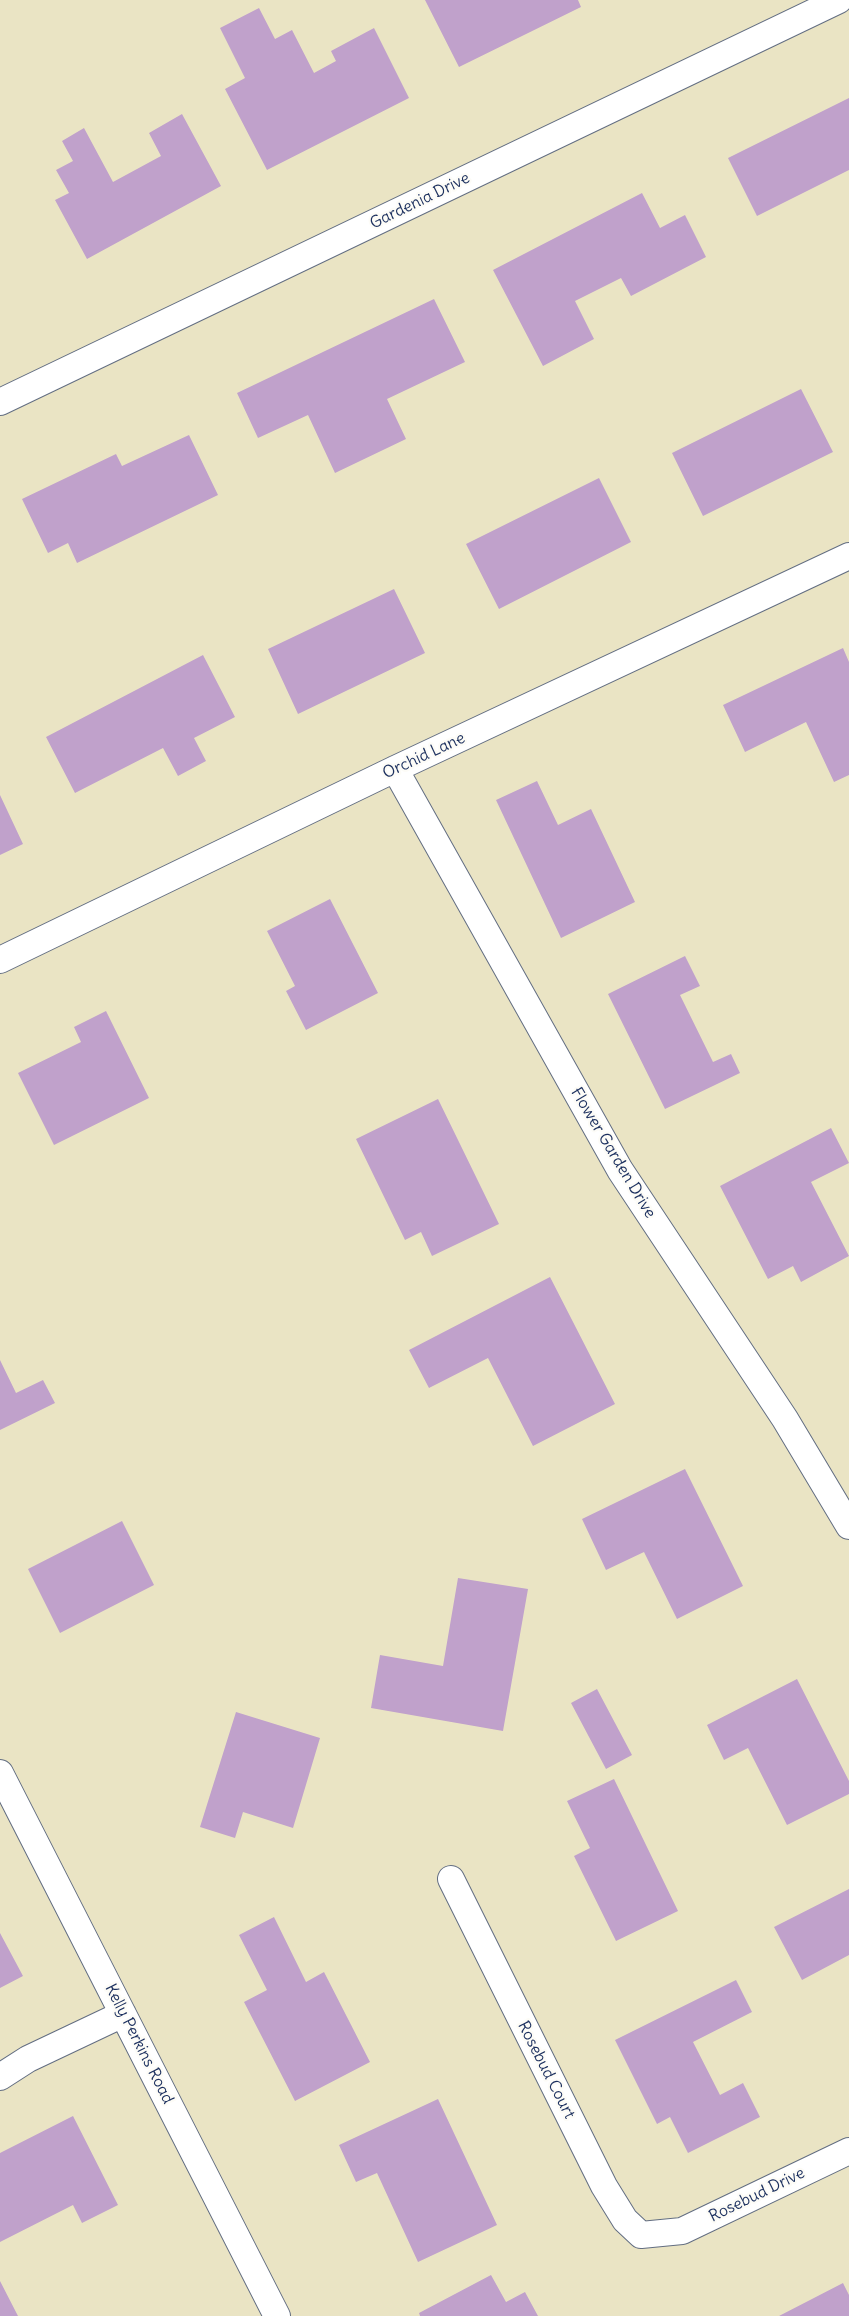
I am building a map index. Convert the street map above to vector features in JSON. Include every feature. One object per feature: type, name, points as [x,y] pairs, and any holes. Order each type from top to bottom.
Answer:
[{"type":"street","name":"Gardenia Drive","points":[[0,402],[839,0]]},
{"type":"street","name":"Orchid Lane","points":[[0,960],[395,769],[849,556]]},
{"type":"street","name":"Flower Garden Drive","points":[[395,769],[620,1170],[785,1419],[849,1526]]},
{"type":"street","name":"Kelly Perkins Road","points":[[0,1773],[277,2316]]},
{"type":"street","name":"Rosebud Court","points":[[451,1879],[604,2186],[626,2220],[641,2235],[663,2234]]},
{"type":"street","points":[[0,2077],[28,2059],[123,2014]]},
{"type":"street","name":"Rosebud Drive","points":[[663,2234],[682,2230],[849,2151]]},
{"type":"building","points":[[425,0],[578,0],[581,7],[459,67]]},
{"type":"building","points":[[259,8],[275,39],[292,30],[314,73],[336,61],[331,51],[374,28],[409,98],[267,170],[225,89],[245,78],[220,28]]},
{"type":"building","points":[[849,98],[849,170],[757,216],[728,158]]},
{"type":"building","points":[[182,114],[221,186],[87,259],[55,200],[69,193],[56,170],[73,161],[62,141],[84,128],[113,182],[161,156],[149,133]]},
{"type":"building","points":[[642,193],[660,228],[685,215],[706,257],[631,296],[621,278],[575,301],[594,339],[543,366],[493,270]]},
{"type":"building","points":[[434,299],[465,362],[387,399],[406,439],[335,473],[308,415],[258,438],[237,393]]},
{"type":"building","points":[[801,389],[833,452],[703,516],[672,453]]},
{"type":"building","points":[[189,435],[218,495],[77,563],[68,543],[48,553],[22,499],[116,454],[122,466]]},
{"type":"building","points":[[599,478],[631,542],[499,609],[466,544]]},
{"type":"building","points":[[394,589],[425,653],[298,714],[268,649]]},
{"type":"building","points":[[843,648],[849,662],[849,775],[834,782],[806,722],[745,752],[723,705]]},
{"type":"building","points":[[203,655],[235,717],[194,738],[206,761],[178,776],[163,748],[75,793],[46,737]]},
{"type":"building","points":[[537,781],[558,825],[591,809],[635,902],[561,938],[496,800]]},
{"type":"building","points":[[0,795],[23,844],[0,855]]},
{"type":"building","points":[[330,899],[378,993],[306,1030],[286,991],[295,986],[267,931]]},
{"type":"building","points":[[685,956],[700,986],[680,995],[713,1062],[731,1054],[740,1073],[665,1109],[608,994]]},
{"type":"building","points":[[106,1011],[149,1098],[54,1145],[18,1073],[81,1042],[74,1027]]},
{"type":"building","points":[[438,1099],[499,1224],[432,1256],[421,1232],[405,1240],[356,1139]]},
{"type":"building","points":[[831,1128],[849,1163],[811,1182],[849,1256],[801,1282],[793,1266],[768,1279],[720,1186]]},
{"type":"building","points":[[550,1277],[615,1404],[533,1446],[488,1358],[429,1388],[409,1350]]},
{"type":"building","points":[[0,1360],[16,1393],[43,1380],[55,1403],[0,1430]]},
{"type":"building","points":[[685,1469],[743,1586],[677,1619],[644,1552],[606,1570],[582,1519]]},
{"type":"building","points":[[122,1521],[154,1585],[60,1633],[28,1569]]},
{"type":"building","points":[[458,1578],[528,1589],[503,1731],[371,1708],[380,1655],[443,1666]]},
{"type":"building","points":[[797,1679],[849,1781],[849,1794],[787,1825],[748,1748],[724,1760],[707,1725]]},
{"type":"building","points":[[597,1689],[632,1755],[606,1769],[571,1703]]},
{"type":"building","points":[[236,1712],[320,1738],[293,1828],[243,1812],[235,1838],[200,1827]]},
{"type":"building","points":[[614,1779],[678,1911],[616,1941],[574,1856],[590,1848],[567,1801]]},
{"type":"building","points":[[849,1889],[849,1955],[802,1980],[774,1927]]},
{"type":"building","points":[[274,1917],[306,1982],[324,1972],[370,2062],[295,2101],[244,2002],[267,1990],[239,1935]]},
{"type":"building","points":[[0,1933],[23,1976],[0,1988]]},
{"type":"building","points":[[736,1980],[752,2012],[693,2042],[720,2095],[743,2083],[760,2117],[688,2153],[670,2117],[657,2124],[615,2040]]},
{"type":"building","points":[[438,2099],[497,2225],[418,2262],[377,2173],[356,2182],[339,2145]]},
{"type":"building","points":[[73,2116],[118,2205],[82,2223],[73,2205],[0,2242],[0,2153]]},
{"type":"building","points":[[491,2275],[506,2302],[525,2292],[538,2316],[420,2316],[419,2313]]},
{"type":"building","points":[[0,2281],[18,2316],[0,2316]]},
{"type":"building","points":[[843,2283],[849,2295],[849,2316],[779,2316]]}]
